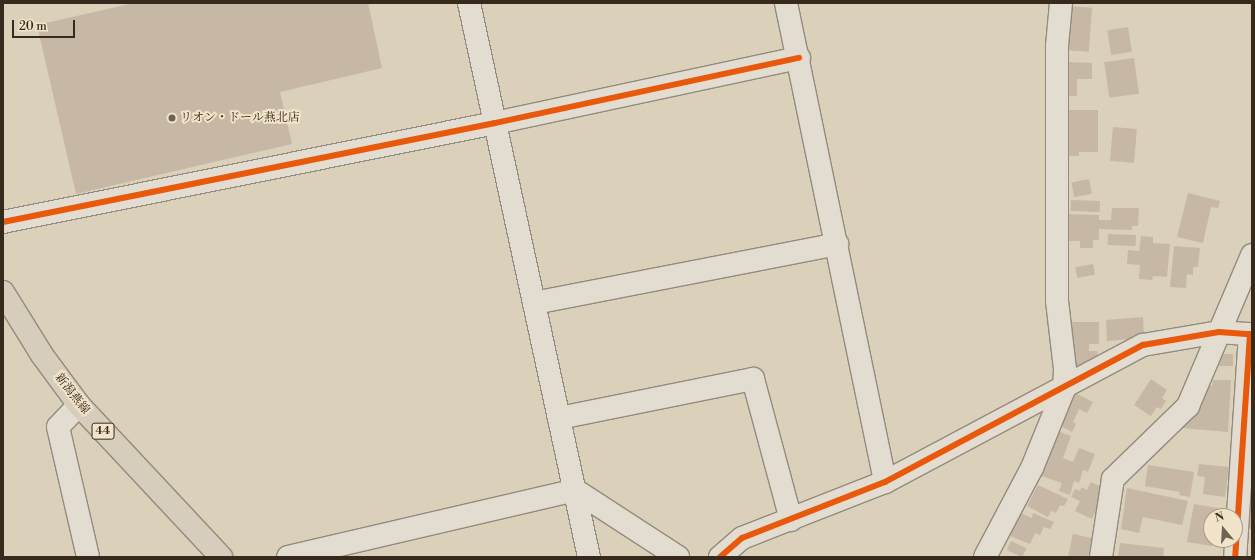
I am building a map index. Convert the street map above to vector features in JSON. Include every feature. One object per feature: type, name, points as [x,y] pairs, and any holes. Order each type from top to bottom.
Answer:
[{"type":"main road","name":"新潟燕線","points":[[3,292],[42,355],[79,405],[221,557]]},
{"type":"street","points":[[469,3],[589,557]]},
{"type":"street","points":[[786,3],[799,58],[885,482]]},
{"type":"street","points":[[985,557],[1032,468],[1064,389],[1065,370],[1057,302],[1057,46],[1061,3]]},
{"type":"street","points":[[3,222],[495,123],[799,58]]},
{"type":"street","points":[[534,303],[837,244]]},
{"type":"street","points":[[1101,557],[1113,479],[1188,406],[1252,255]]},
{"type":"street","points":[[720,557],[742,538],[885,482],[1064,389],[1143,345],[1219,332],[1250,334],[1247,491],[1235,557]]},
{"type":"street","points":[[559,418],[753,379],[791,520]]},
{"type":"street","points":[[79,405],[58,427],[88,557]]},
{"type":"street","points":[[288,557],[575,490],[678,557]]},
{"type":"building","name":"リオン・ドール燕北店","points":[[134,3],[368,3],[382,68],[280,92],[292,144],[76,194],[37,25]]},
{"type":"building","points":[[1066,6],[1092,8],[1089,52],[1063,50]]},
{"type":"building","points":[[1128,27],[1132,52],[1111,55],[1107,30]]},
{"type":"building","points":[[1134,58],[1139,94],[1109,98],[1104,62]]},
{"type":"building","points":[[1068,62],[1092,63],[1092,79],[1077,79],[1077,96],[1064,96]]},
{"type":"building","points":[[1065,110],[1098,110],[1098,152],[1079,152],[1079,156],[1065,156]]},
{"type":"building","points":[[1113,127],[1137,129],[1134,163],[1110,161]]},
{"type":"building","points":[[1089,179],[1092,194],[1074,197],[1071,182]]},
{"type":"building","points":[[1188,193],[1220,201],[1218,208],[1211,207],[1203,243],[1177,237]]},
{"type":"building","points":[[1071,200],[1100,201],[1100,212],[1071,211]]},
{"type":"building","points":[[1112,208],[1139,208],[1138,226],[1132,226],[1132,230],[1099,229],[1099,240],[1093,240],[1093,248],[1080,248],[1080,241],[1064,241],[1064,214],[1099,215],[1099,220],[1111,220]]},
{"type":"building","points":[[1108,234],[1136,235],[1136,246],[1108,245]]},
{"type":"building","points":[[1141,236],[1153,237],[1153,243],[1170,244],[1167,277],[1153,276],[1152,280],[1139,279],[1140,265],[1127,264],[1128,250],[1139,251]]},
{"type":"building","points":[[1174,246],[1200,248],[1198,267],[1193,267],[1193,275],[1187,274],[1186,288],[1170,287]]},
{"type":"building","points":[[1093,264],[1095,275],[1077,278],[1075,267]]},
{"type":"building","points":[[1143,317],[1144,335],[1132,336],[1132,339],[1107,341],[1106,320]]},
{"type":"building","points":[[1068,322],[1099,322],[1099,344],[1089,344],[1089,351],[1097,351],[1098,358],[1080,366],[1080,373],[1069,373]]},
{"type":"building","points":[[1213,354],[1233,354],[1233,366],[1213,366]]},
{"type":"building","points":[[1151,379],[1167,390],[1162,398],[1166,401],[1161,409],[1157,407],[1151,416],[1134,405]]},
{"type":"building","points":[[1213,380],[1231,380],[1228,432],[1182,428],[1192,406],[1200,406],[1202,385],[1212,386]]},
{"type":"building","points":[[1073,392],[1093,402],[1087,413],[1079,409],[1073,422],[1076,424],[1072,432],[1059,425]]},
{"type":"building","points":[[1055,430],[1071,436],[1063,458],[1073,462],[1079,448],[1095,454],[1088,472],[1083,470],[1079,483],[1074,481],[1070,495],[1059,491],[1062,483],[1039,475]]},
{"type":"building","points":[[1199,464],[1229,467],[1225,497],[1203,494],[1205,477],[1197,476]]},
{"type":"building","points":[[1148,465],[1194,472],[1190,497],[1179,495],[1180,492],[1145,486]]},
{"type":"building","points":[[1091,482],[1106,489],[1092,519],[1075,511],[1080,501],[1071,497],[1075,489],[1080,491],[1082,487],[1087,490]]},
{"type":"building","points":[[1038,485],[1068,499],[1064,506],[1060,505],[1056,513],[1051,511],[1048,517],[1027,506]]},
{"type":"building","points":[[1127,488],[1188,501],[1182,525],[1143,517],[1139,533],[1121,529]]},
{"type":"building","points":[[1194,504],[1218,508],[1203,508],[1203,545],[1187,542]]},
{"type":"building","points":[[1247,510],[1252,510],[1252,529],[1247,529]]},
{"type":"building","points":[[1020,513],[1032,518],[1033,513],[1054,522],[1050,529],[1044,527],[1040,535],[1035,533],[1030,544],[1010,536]]},
{"type":"building","points":[[1073,534],[1092,538],[1088,557],[1068,557]]},
{"type":"building","points":[[1011,541],[1026,548],[1022,557],[1007,550]]},
{"type":"building","points":[[1120,543],[1164,548],[1163,557],[1118,557]]},
{"type":"cycle path","points":[[3,222],[495,123],[799,58]]},
{"type":"cycle path","points":[[720,557],[742,538],[885,482],[1143,345],[1219,332],[1250,334],[1235,557]]},
{"type":"place","name":"リオン・ドール燕北店","points":[[172,118]]}]
